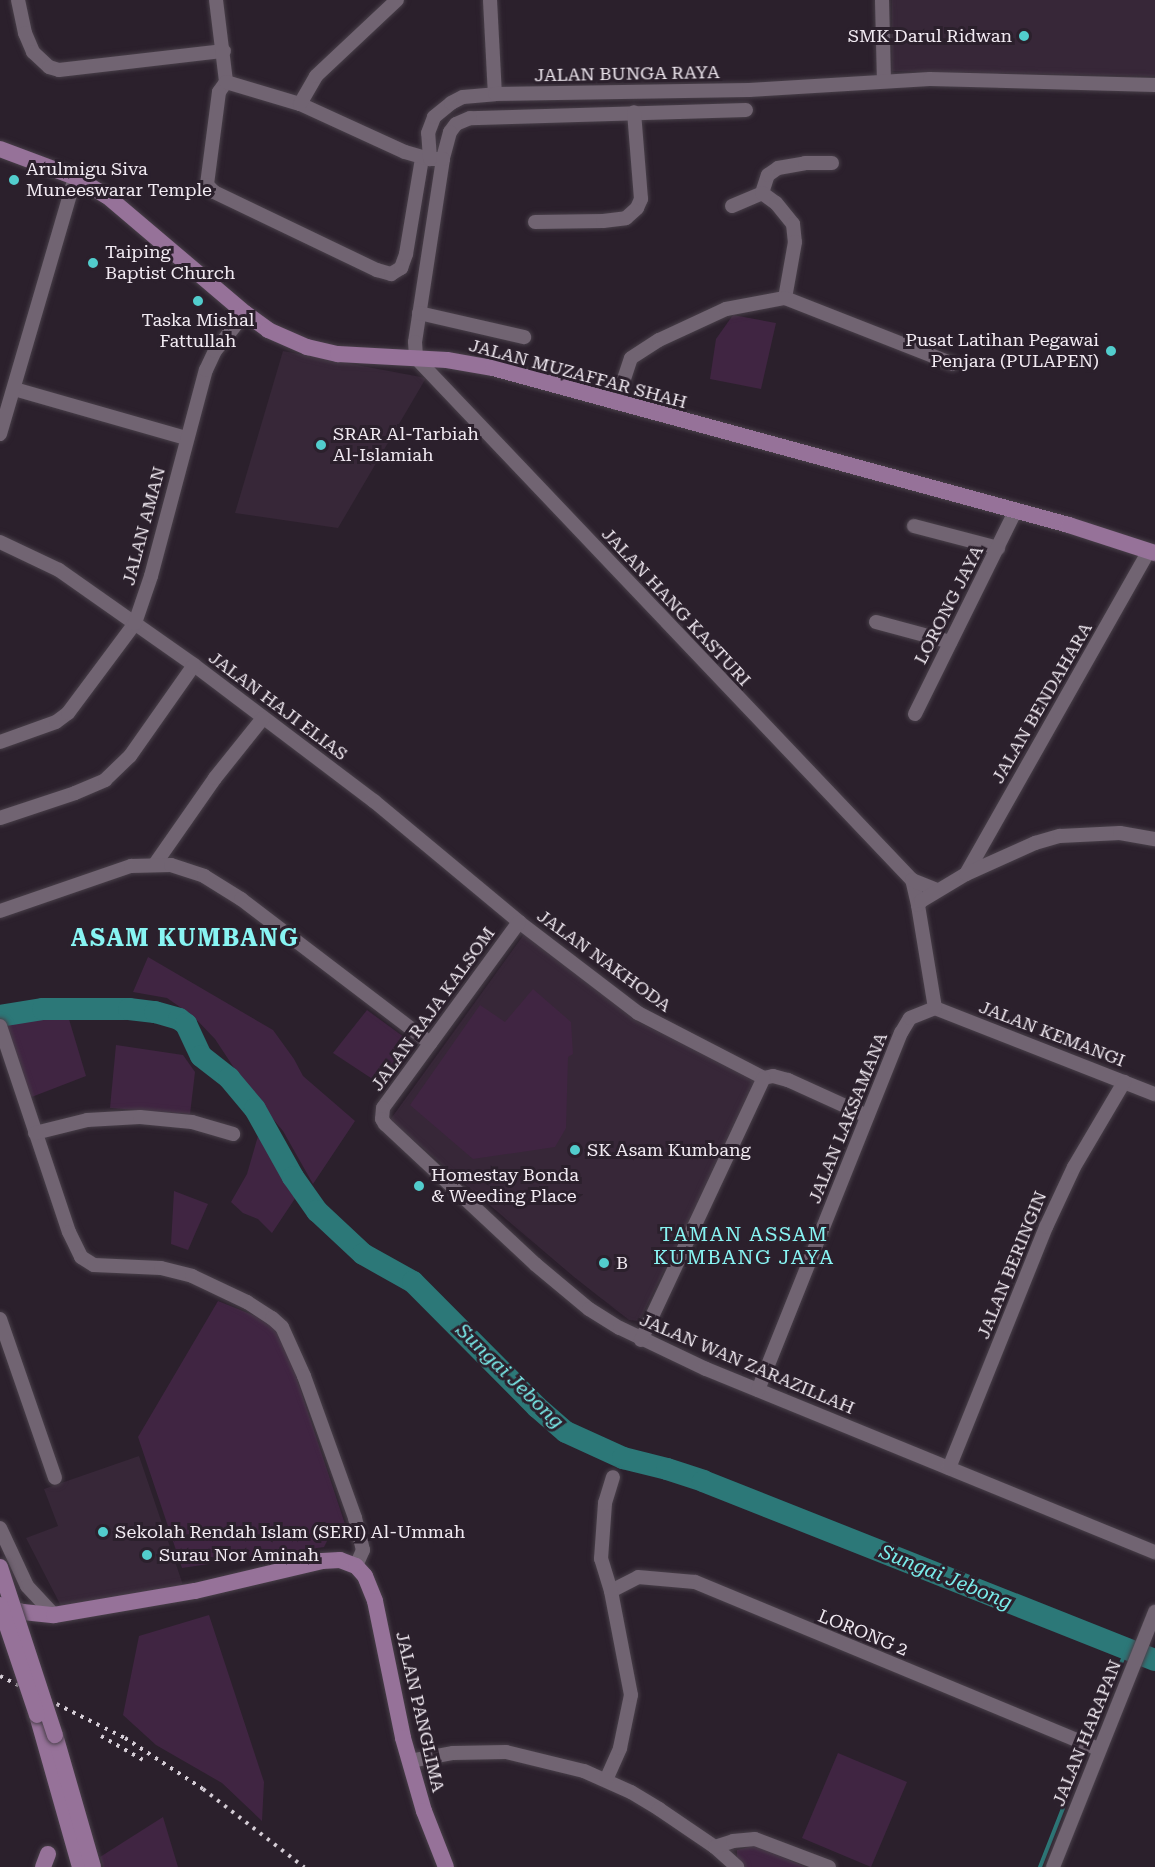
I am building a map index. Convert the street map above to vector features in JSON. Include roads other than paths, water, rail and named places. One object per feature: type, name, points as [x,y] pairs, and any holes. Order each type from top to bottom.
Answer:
[{"type":"main road","name":"JALAN MUZAFFAR SHAH","points":[[0,149],[75,177],[132,215],[245,313],[268,330],[307,347],[338,354],[416,358],[493,368],[1069,525],[1152,552]]},
{"type":"main road","points":[[0,1605],[23,1612],[54,1615],[195,1591],[322,1561],[340,1560],[356,1566]]},
{"type":"main road","name":"JALAN PANGLIMA","points":[[356,1566],[365,1576],[375,1601],[410,1761],[424,1811],[446,1867]]},
{"type":"main road","points":[[0,1567],[55,1735],[93,1867]]},
{"type":"main road","points":[[0,1605],[36,1715],[76,1863]]},
{"type":"street","points":[[18,0],[25,33],[33,52],[49,67],[60,70],[224,51]]},
{"type":"street","points":[[216,0],[226,82],[219,92],[207,185],[214,192],[377,270],[391,274],[401,268],[431,159],[300,104],[226,82]]},
{"type":"street","points":[[300,104],[316,76],[397,0]]},
{"type":"street","points":[[490,0],[495,94]]},
{"type":"street","points":[[882,0],[884,80]]},
{"type":"street","name":"JALAN BUNGA RAYA","points":[[416,358],[431,159],[428,133],[434,117],[463,97],[495,94],[749,90],[884,80],[953,79],[1155,85]]},
{"type":"street","name":"JALAN BUNGA RAYA","points":[[431,159],[456,124],[470,118],[746,110]]},
{"type":"street","points":[[535,222],[603,222],[626,218],[637,208],[640,199],[634,112]]},
{"type":"street","points":[[732,206],[762,193],[768,175],[778,168],[805,163],[832,163]]},
{"type":"street","points":[[0,434],[75,177]]},
{"type":"street","points":[[762,193],[776,203],[793,224],[795,242],[784,298]]},
{"type":"street","points":[[616,403],[631,358],[650,346],[726,309],[784,298],[953,364]]},
{"type":"street","name":"JALAN AMAN","points":[[0,742],[56,722],[68,713],[135,623],[151,576],[206,370],[215,351],[245,313]]},
{"type":"street","points":[[419,313],[524,337]]},
{"type":"street","name":"JALAN HANG KASTURI","points":[[416,358],[912,880]]},
{"type":"street","points":[[14,388],[186,438]]},
{"type":"street","name":"LORONG JAYA","points":[[915,714],[1015,512]]},
{"type":"street","points":[[914,526],[998,548]]},
{"type":"street","name":"JALAN HAJI ELIAS","points":[[0,542],[59,570],[194,664],[374,801],[519,922]]},
{"type":"street","name":"JALAN BENDAHARA","points":[[966,874],[1152,552]]},
{"type":"street","points":[[876,622],[950,642]]},
{"type":"street","points":[[0,818],[75,793],[105,780],[130,756],[194,664]]},
{"type":"street","points":[[155,864],[262,718]]},
{"type":"street","points":[[918,905],[927,895],[966,874],[1035,843],[1060,836],[1120,833],[1155,839]]},
{"type":"street","points":[[0,911],[131,866],[171,865],[204,876],[241,899],[430,1043]]},
{"type":"street","points":[[912,880],[938,890]]},
{"type":"street","points":[[912,880],[935,1008]]},
{"type":"street","name":"JALAN RAJA KALSOM","points":[[381,1119],[383,1108],[519,922]]},
{"type":"street","name":"JALAN NAKHODA","points":[[519,922],[646,1018],[764,1078],[773,1076],[788,1080],[867,1116]]},
{"type":"street","name":"JALAN KEMANGI","points":[[935,1008],[1155,1094]]},
{"type":"street","name":"JALAN LAKSAMANA","points":[[758,1390],[867,1116],[906,1025],[910,1018],[935,1008]]},
{"type":"street","points":[[2,1031],[69,1232],[81,1257],[94,1266],[161,1268],[192,1276],[247,1302],[278,1322],[292,1347],[362,1540],[362,1555],[356,1566]]},
{"type":"street","points":[[641,1340],[764,1078]]},
{"type":"street","name":"JALAN BERINGIN","points":[[949,1468],[1046,1227],[1074,1167],[1124,1082]]},
{"type":"street","points":[[35,1133],[87,1120],[140,1117],[192,1122],[233,1134]]},
{"type":"street","name":"JALAN WAN ZARAZILLAH","points":[[381,1119],[535,1264],[589,1309],[641,1340],[1155,1552]]},
{"type":"street","points":[[0,1319],[55,1478]]},
{"type":"street","points":[[606,1780],[620,1748],[631,1695],[611,1590],[601,1559],[601,1530],[605,1503],[613,1477]]},
{"type":"street","points":[[0,1528],[27,1586],[54,1615]]},
{"type":"street","name":"LORONG 2","points":[[611,1590],[638,1577],[695,1582],[1098,1749]]},
{"type":"street","name":"JALAN HARAPAN","points":[[1053,1867],[1098,1749],[1155,1612]]},
{"type":"street","points":[[410,1761],[465,1752],[506,1752],[584,1771],[606,1780],[659,1809],[715,1847],[737,1867]]},
{"type":"street","points":[[715,1847],[733,1840],[754,1839],[829,1867]]},
{"type":"waterway","name":"Sungai Jebong","points":[[0,1016],[43,1009],[129,1009],[155,1012],[179,1019],[186,1024],[201,1056],[229,1078],[255,1109],[293,1177],[317,1211],[363,1254],[413,1282],[537,1407],[566,1432],[623,1458],[703,1481],[1155,1660]]},
{"type":"waterway","points":[[1091,1734],[1127,1649]]},
{"type":"waterway","points":[[1040,1867],[1085,1752]]},
{"type":"railway","points":[[0,1676],[125,1738],[203,1789],[304,1867]]},
{"type":"railway","points":[[101,1736],[143,1760]]},
{"type":"place","name":"SMK Darul Ridwan","points":[[1024,36]]},
{"type":"place","name":"Arulmigu Siva Muneeswarar Temple","points":[[14,180]]},
{"type":"place","name":"Taiping Baptist Church","points":[[93,263]]},
{"type":"place","name":"Taska Mishal Fattullah","points":[[198,301]]},
{"type":"place","name":"Pusat Latihan Pegawai Penjara (PULAPEN)","points":[[1111,351]]},
{"type":"place","name":"SRAR Al-Tarbiah Al-Islamiah","points":[[321,445]]},
{"type":"place","name":"SK Asam Kumbang","points":[[575,1150]]},
{"type":"place","name":"Homestay Bonda & Weeding Place","points":[[419,1186]]},
{"type":"place","name":"B","points":[[604,1263]]},
{"type":"place","name":"Sekolah Rendah Islam (SERI) Al-Ummah","points":[[103,1532]]},
{"type":"place","name":"Surau Nor Aminah","points":[[147,1555]]},
{"type":"district","name":"ASAM KUMBANG","points":[[185,939]]},
{"type":"district","name":"TAMAN ASSAM KUMBANG JAYA","points":[[744,1246]]}]
